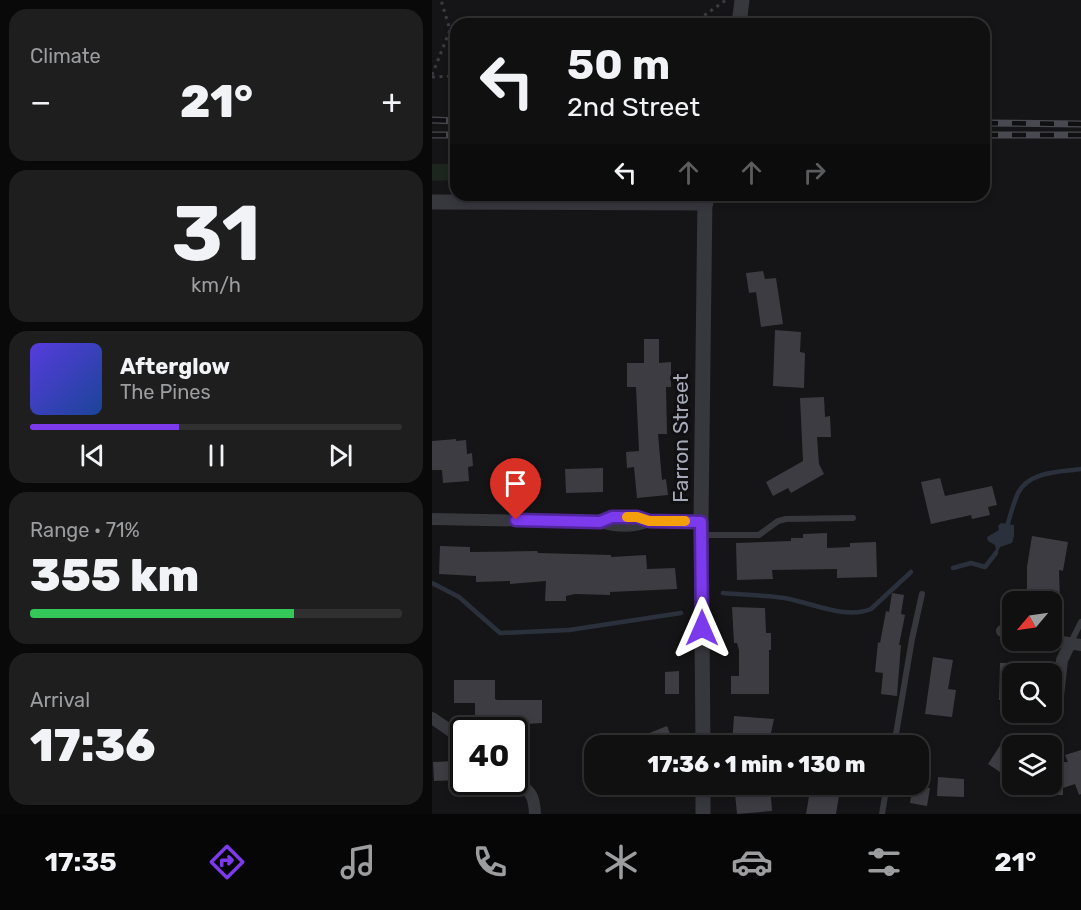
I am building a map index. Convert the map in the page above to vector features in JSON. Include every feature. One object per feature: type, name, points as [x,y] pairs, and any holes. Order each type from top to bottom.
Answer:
[{"type":"street","points":[[740,18],[742,0]]},
{"type":"street","points":[[432,202],[501,201]]},
{"type":"street","name":"Farron Street","points":[[703,735],[701,529],[703,256],[707,201]]},
{"type":"street","points":[[432,519],[600,522],[612,517],[637,517],[701,529]]},
{"type":"street","points":[[1062,663],[1075,645]]},
{"type":"street","points":[[432,718],[450,730]]},
{"type":"street","points":[[528,790],[534,801],[535,814]]},
{"type":"street","points":[[703,795],[703,814]]},
{"type":"lane","points":[[701,529],[759,535],[768,531],[778,521],[786,519],[853,518]]},
{"type":"lane","points":[[896,735],[922,594]]},
{"type":"lane","points":[[1075,645],[1081,622]]},
{"type":"lane","points":[[882,814],[885,795]]},
{"type":"path","points":[[441,0],[450,30],[432,76],[450,76]]},
{"type":"path","points":[[700,18],[726,0]]},
{"type":"shaded area","points":[[432,164],[450,164],[450,180],[432,181]]},
{"type":"shaded area","points":[[1001,523],[1014,525],[1014,536],[1012,543],[1000,547],[995,558],[991,557],[996,549],[995,545],[988,541],[987,537],[999,530],[998,526]]},
{"type":"building","points":[[763,271],[765,279],[776,278],[783,324],[761,327],[756,292],[749,293],[746,273]]},
{"type":"building","points":[[775,330],[801,332],[800,352],[805,353],[804,388],[773,386]]},
{"type":"building","points":[[644,339],[659,339],[659,363],[671,362],[671,387],[666,387],[667,434],[658,434],[662,480],[666,479],[668,495],[637,498],[634,467],[627,468],[626,452],[639,451],[636,387],[627,387],[627,363],[644,363]]},
{"type":"building","points":[[824,397],[825,417],[830,416],[831,437],[817,437],[819,464],[824,474],[791,493],[788,488],[773,496],[766,482],[803,461],[800,398]]},
{"type":"building","points":[[456,439],[456,441],[466,440],[467,454],[472,453],[473,466],[468,467],[469,481],[443,483],[442,470],[432,470],[432,441]]},
{"type":"building","points":[[603,468],[603,492],[566,493],[565,469]]},
{"type":"building","points":[[940,478],[945,496],[992,486],[997,505],[988,507],[990,515],[972,519],[971,515],[931,524],[921,482]]},
{"type":"building","points":[[827,533],[827,548],[850,547],[850,543],[876,542],[877,577],[837,578],[837,569],[772,570],[773,579],[737,580],[736,543],[791,541],[791,538],[803,538],[803,534]]},
{"type":"building","points":[[1032,536],[1068,542],[1063,571],[1059,570],[1060,591],[1027,591],[1027,567]]},
{"type":"building","points":[[440,546],[470,547],[470,552],[537,551],[538,553],[611,555],[611,557],[646,555],[647,569],[675,568],[677,589],[610,592],[610,595],[575,594],[566,596],[566,601],[545,601],[546,581],[510,584],[510,581],[476,582],[476,576],[439,574]]},
{"type":"building","points":[[892,593],[904,595],[901,614],[905,615],[899,645],[901,645],[897,696],[881,694],[883,673],[875,672],[878,642],[880,643],[886,611],[889,612]]},
{"type":"building","points":[[732,607],[765,608],[766,633],[771,633],[769,694],[731,694],[731,676],[739,676],[739,650],[737,643],[734,643]]},
{"type":"building","points":[[933,657],[953,660],[948,689],[956,690],[952,717],[925,714]]},
{"type":"building","points":[[1000,663],[1002,663],[1002,700],[999,700]]},
{"type":"building","points":[[679,671],[679,694],[665,694],[665,672]]},
{"type":"building","points":[[454,680],[495,680],[495,699],[497,700],[542,700],[542,723],[528,724],[528,717],[475,717],[475,703],[454,703]]},
{"type":"building","points":[[734,716],[774,719],[771,733],[733,735]]},
{"type":"building","points":[[667,726],[671,735],[644,735]]},
{"type":"building","points":[[1002,743],[1002,773],[988,764]]},
{"type":"building","points":[[1081,750],[1081,794],[1079,795],[1075,784],[1063,788],[1062,795],[1062,762],[1068,762],[1065,755]]},
{"type":"building","points":[[450,761],[450,780],[434,781],[433,762]]},
{"type":"building","points":[[938,777],[964,779],[964,797],[937,796]]},
{"type":"building","points":[[735,795],[771,795],[772,811],[737,814]]},
{"type":"building","points":[[809,795],[839,795],[836,814],[806,814]]},
{"type":"building","points":[[911,795],[929,795],[927,806],[910,803]]},
{"type":"waterway","points":[[1006,529],[1018,493],[1030,480],[1055,472],[1081,469]]},
{"type":"waterway","points":[[953,568],[971,563],[985,567],[996,553]]},
{"type":"waterway","points":[[723,593],[784,598],[827,609],[861,612],[871,609],[911,572]]},
{"type":"waterway","points":[[432,583],[459,597],[500,633],[569,630],[681,613]]},
{"type":"railway","points":[[432,120],[450,121]]},
{"type":"railway","points":[[990,123],[1081,124]]},
{"type":"railway","points":[[432,135],[450,135]]},
{"type":"railway","points":[[990,135],[1081,135]]},
{"type":"slow traffic","points":[[627,517],[649,521],[685,521]]},
{"type":"route","points":[[516,520],[600,522],[612,517],[637,517],[649,521],[701,522],[702,628]]}]
